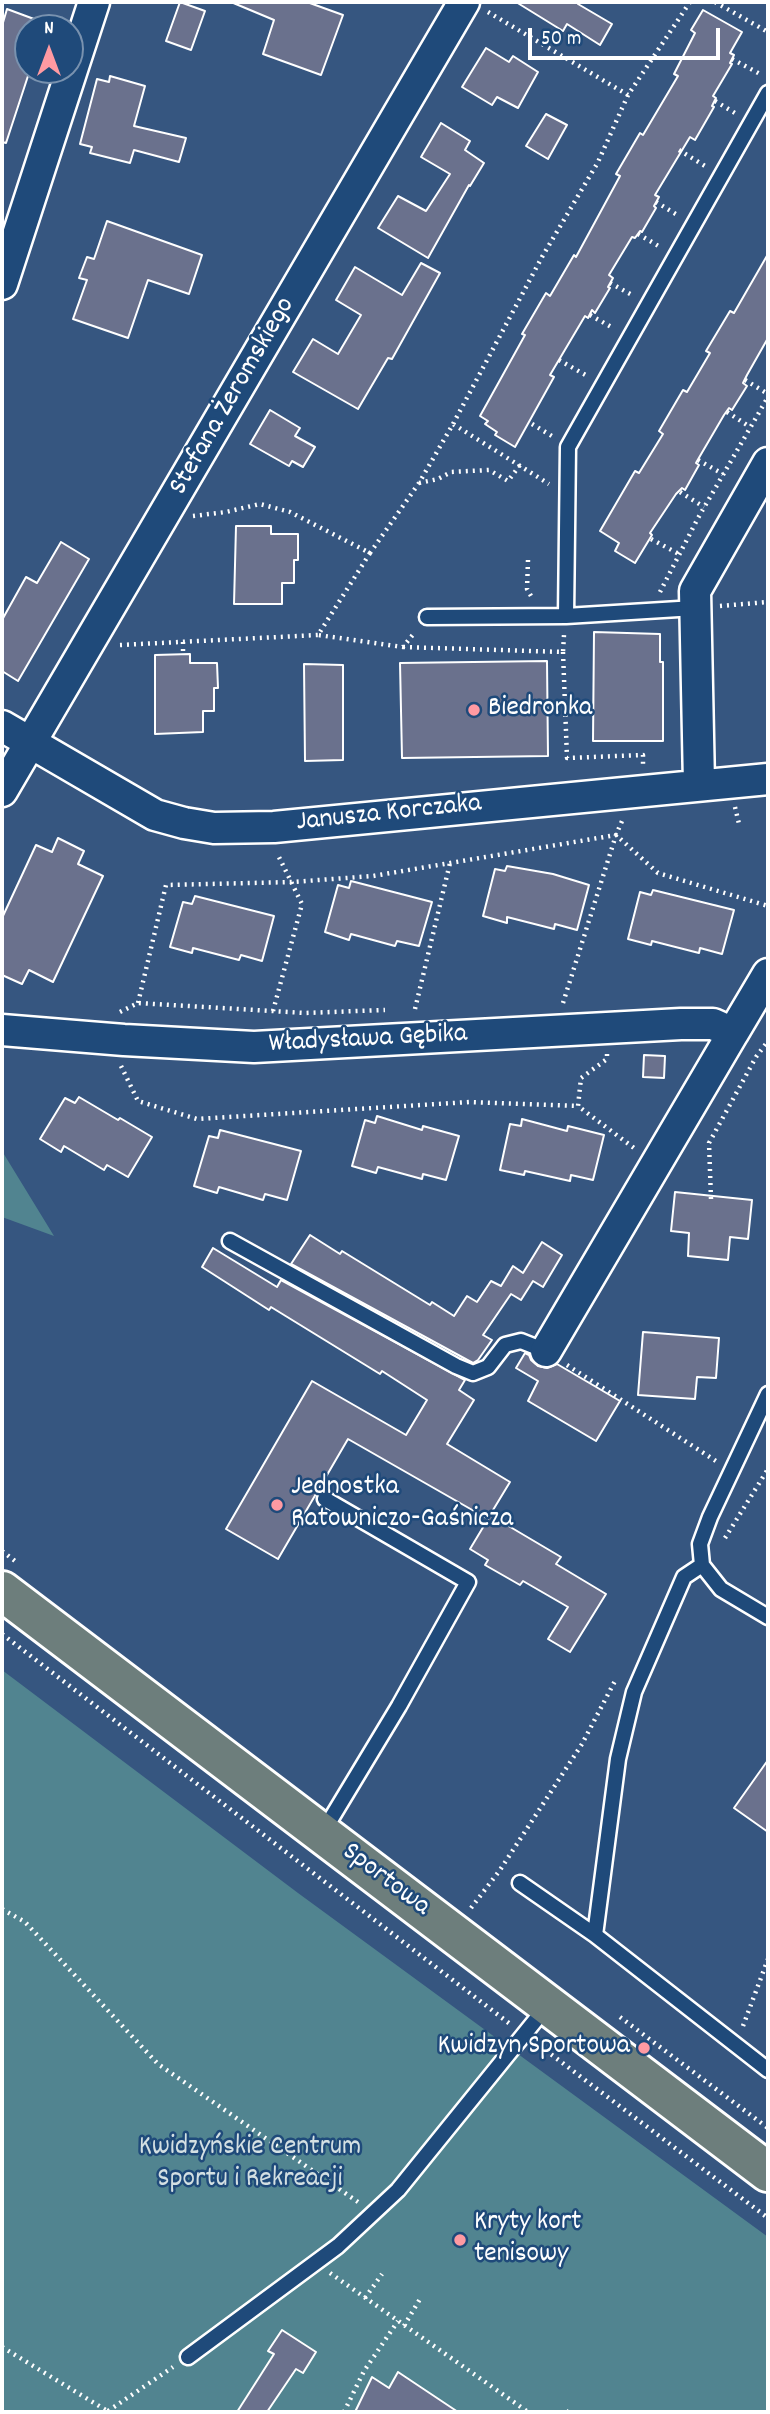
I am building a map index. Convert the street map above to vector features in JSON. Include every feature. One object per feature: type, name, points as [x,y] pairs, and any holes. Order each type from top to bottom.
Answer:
[{"type":"main road","name":"Sportowa","points":[[2,1591],[768,2172]]},
{"type":"street","points":[[2,284],[94,2]]},
{"type":"street","name":"Stefana Żeromskiego","points":[[2,791],[170,505],[473,5]]},
{"type":"street","points":[[699,785],[695,591],[768,463]]},
{"type":"street","name":"Janusza Korczaka","points":[[2,726],[155,815],[199,826],[264,827],[768,779]]},
{"type":"street","points":[[546,1351],[768,974]]},
{"type":"street","name":"Władysława Gębika","points":[[2,1030],[119,1027],[254,1047],[713,1024],[733,1033]]},
{"type":"lane","points":[[566,609],[568,447],[768,93]]},
{"type":"lane","points":[[428,617],[566,609],[695,608]]},
{"type":"lane","points":[[230,1241],[473,1373],[488,1367],[505,1345],[521,1341],[546,1351]]},
{"type":"lane","points":[[768,1394],[731,1470],[700,1544],[702,1565],[721,1589],[768,1617]]},
{"type":"lane","points":[[322,1833],[399,1706],[468,1582],[325,1499]]},
{"type":"lane","points":[[595,1935],[618,1759],[634,1692],[684,1577],[702,1565]]},
{"type":"lane","points":[[520,1883],[595,1935],[768,2070]]},
{"type":"lane","points":[[188,2357],[338,2246],[398,2190],[548,2005]]},
{"type":"path","points":[[318,635],[419,482],[542,257],[598,162],[628,95],[690,2]]},
{"type":"path","points":[[715,2],[768,32]]},
{"type":"path","points":[[473,5],[628,95]]},
{"type":"path","points":[[732,59],[768,79]]},
{"type":"path","points":[[715,102],[736,114]]},
{"type":"path","points":[[679,150],[706,167]]},
{"type":"path","points":[[656,202],[687,220]]},
{"type":"path","points":[[638,234],[669,252]]},
{"type":"path","points":[[610,283],[640,300]]},
{"type":"path","points":[[590,315],[621,333]]},
{"type":"path","points":[[559,360],[593,379]]},
{"type":"path","points":[[654,599],[661,591],[704,507],[768,395],[745,380]]},
{"type":"path","points":[[726,412],[750,427]]},
{"type":"path","points":[[453,424],[569,499]]},
{"type":"path","points":[[698,460],[723,474]]},
{"type":"path","points":[[419,482],[438,479],[451,472],[489,470],[508,481],[520,465]]},
{"type":"path","points":[[680,492],[704,507]]},
{"type":"path","points":[[170,505],[195,518],[260,504],[290,512],[370,553]]},
{"type":"path","points":[[651,539],[679,554]]},
{"type":"path","points":[[528,560],[529,595],[536,601],[566,609],[563,652],[567,758],[631,756]]},
{"type":"path","points":[[695,608],[768,602]]},
{"type":"path","points":[[403,647],[428,617]]},
{"type":"path","points":[[86,647],[318,635],[403,647],[563,652]]},
{"type":"path","points":[[183,642],[183,651]]},
{"type":"path","points":[[264,827],[302,904],[273,1011]]},
{"type":"path","points":[[138,1003],[166,884],[292,882],[373,876],[616,835]]},
{"type":"path","points":[[616,835],[658,873],[768,906]]},
{"type":"path","points":[[563,1003],[616,835]]},
{"type":"path","points":[[428,1008],[415,1009],[450,863]]},
{"type":"path","points":[[387,1010],[305,1013],[138,1003],[127,1009],[119,1027],[121,1066],[138,1101],[197,1119],[469,1102],[578,1106],[637,1150],[646,1183]]},
{"type":"path","points":[[550,1003],[574,1003]]},
{"type":"path","points":[[119,1027],[127,1009]]},
{"type":"path","points":[[578,1106],[581,1078],[607,1059],[607,1029]]},
{"type":"path","points":[[711,1199],[709,1143],[768,1041]]},
{"type":"path","points":[[546,1351],[731,1470]]},
{"type":"path","points":[[702,1565],[715,1555],[766,1479],[768,1469]]},
{"type":"path","points":[[2,1634],[768,2218]]},
{"type":"path","points":[[455,1935],[582,1744],[621,1669]]},
{"type":"path","points":[[2,1909],[25,1922],[158,2064],[374,2213]]},
{"type":"path","points":[[735,2045],[768,1959]]},
{"type":"path","points":[[315,2263],[528,2412]]},
{"type":"path","points":[[365,2298],[382,2274]]},
{"type":"path","points":[[404,2326],[420,2299]]},
{"type":"path","points":[[344,2412],[364,2371],[398,2321]]},
{"type":"path","points":[[2,2347],[109,2412],[188,2357]]},
{"type":"green space","points":[[2,1151],[54,1236],[2,1217]]},
{"type":"green space","name":"Kwidzyńskie Centrum Sportu i Rekreacji","points":[[2,1670],[298,1893],[768,2237],[768,2412],[2,2412]]},
{"type":"building","points":[[180,2],[205,11],[191,50],[166,41]]},
{"type":"building","points":[[231,2],[307,2],[343,15],[321,75],[263,54],[274,20]]},
{"type":"building","points":[[516,2],[580,2],[578,4],[612,24],[600,45],[567,24],[563,31]]},
{"type":"building","points":[[7,9],[20,14],[14,14],[14,84],[25,84],[6,143],[2,142],[2,26]]},
{"type":"building","points":[[703,10],[742,32],[730,53],[734,55],[730,63],[732,64],[713,96],[716,98],[712,106],[714,107],[695,140],[690,137],[655,195],[659,197],[654,206],[656,208],[642,232],[635,238],[632,237],[609,275],[613,278],[608,287],[610,288],[595,313],[592,310],[588,318],[585,316],[550,375],[554,377],[515,447],[495,435],[497,432],[485,424],[488,421],[480,416],[525,335],[522,334],[546,293],[550,296],[574,255],[576,257],[620,176],[616,174],[678,76],[674,74],[695,33],[691,30]]},
{"type":"building","points":[[486,48],[509,62],[513,56],[538,72],[518,108],[497,97],[492,105],[462,87]]},
{"type":"building","points":[[110,76],[145,86],[134,126],[186,138],[179,162],[134,150],[130,163],[90,153],[92,147],[80,144],[97,79],[109,82]]},
{"type":"building","points":[[546,114],[567,125],[548,159],[526,146]]},
{"type":"building","points":[[441,123],[470,141],[465,150],[484,163],[428,258],[378,228],[398,196],[426,211],[450,174],[421,157]]},
{"type":"building","points":[[107,221],[202,255],[189,294],[148,280],[128,338],[73,319],[87,280],[79,278],[87,257],[94,259]]},
{"type":"building","points":[[768,254],[768,338],[743,383],[747,386],[732,410],[729,408],[724,415],[696,463],[699,465],[685,490],[682,488],[676,494],[650,533],[652,535],[635,563],[615,551],[619,543],[600,531],[635,471],[639,473],[663,434],[659,431],[683,390],[687,392],[710,353],[706,351],[730,311],[734,313]]},
{"type":"building","points":[[421,263],[440,273],[392,359],[388,358],[358,409],[293,372],[313,339],[338,354],[361,315],[336,300],[355,267],[402,295]]},
{"type":"building","points":[[270,410],[300,428],[295,436],[315,447],[303,467],[292,461],[289,466],[250,444]]},
{"type":"building","points":[[236,526],[271,526],[271,534],[298,534],[298,560],[294,560],[294,583],[282,583],[282,604],[234,604]]},
{"type":"building","points":[[61,542],[89,559],[18,681],[2,671],[2,620],[26,577],[37,583]]},
{"type":"building","points":[[594,632],[660,634],[660,662],[663,662],[663,741],[593,741]]},
{"type":"building","points":[[190,654],[190,663],[217,663],[218,688],[214,688],[214,711],[203,711],[203,732],[155,734],[155,655]]},
{"type":"building","name":"Biedronka","points":[[547,661],[548,756],[402,758],[400,663]]},
{"type":"building","points":[[304,664],[343,665],[343,760],[305,761]]},
{"type":"building","points":[[58,838],[84,851],[78,864],[103,876],[53,982],[29,970],[22,984],[2,975],[2,918],[36,845],[52,852]]},
{"type":"building","points":[[507,866],[553,874],[589,885],[577,930],[555,924],[554,929],[507,917],[507,923],[483,916],[495,869],[505,871]]},
{"type":"building","points":[[351,881],[432,902],[419,946],[397,941],[395,946],[351,934],[349,940],[325,932],[338,885],[349,888]]},
{"type":"building","points":[[653,890],[734,910],[722,954],[700,948],[699,953],[652,941],[651,945],[628,939],[640,892],[651,895]]},
{"type":"building","points":[[195,896],[274,916],[262,961],[241,955],[239,960],[193,948],[192,953],[170,947],[183,902],[192,904]]},
{"type":"building","points":[[644,1055],[665,1056],[664,1078],[643,1077]]},
{"type":"building","points":[[79,1097],[152,1137],[128,1177],[107,1165],[104,1170],[64,1146],[61,1152],[40,1139],[65,1098],[75,1103]]},
{"type":"building","points":[[377,1116],[422,1130],[423,1126],[459,1136],[446,1180],[423,1174],[422,1179],[378,1167],[376,1173],[352,1166],[365,1120],[375,1123]]},
{"type":"building","points":[[522,1119],[567,1131],[568,1126],[604,1135],[593,1180],[571,1175],[570,1181],[525,1171],[524,1175],[500,1170],[510,1124],[521,1126]]},
{"type":"building","points":[[220,1130],[301,1151],[287,1200],[265,1194],[263,1200],[219,1187],[217,1193],[194,1186],[209,1136],[218,1138]]},
{"type":"building","points":[[675,1192],[752,1200],[748,1239],[730,1237],[728,1260],[688,1256],[689,1233],[671,1231]]},
{"type":"building","points":[[310,1235],[340,1254],[342,1251],[430,1305],[432,1302],[454,1316],[467,1296],[477,1302],[491,1281],[501,1286],[513,1266],[523,1273],[542,1242],[562,1255],[543,1287],[533,1281],[521,1300],[511,1294],[483,1335],[492,1340],[473,1363],[291,1264]]},
{"type":"building","points":[[213,1248],[277,1287],[281,1280],[465,1380],[459,1390],[474,1400],[447,1444],[510,1482],[490,1515],[561,1557],[556,1564],[606,1594],[570,1652],[548,1639],[568,1607],[523,1581],[520,1585],[485,1565],[488,1560],[470,1549],[488,1519],[348,1439],[278,1559],[226,1529],[312,1381],[406,1435],[427,1400],[271,1307],[269,1310],[202,1267]]},
{"type":"building","points":[[643,1332],[719,1338],[716,1378],[697,1377],[695,1399],[638,1395]]},
{"type":"building","points":[[525,1353],[538,1366],[547,1368],[557,1364],[620,1401],[596,1441],[528,1401],[538,1381],[516,1368]]},
{"type":"building","points":[[768,1760],[768,1832],[734,1808]]},
{"type":"building","points":[[282,2330],[316,2352],[303,2373],[296,2369],[267,2412],[237,2412],[274,2354],[268,2351]]},
{"type":"building","points":[[398,2372],[458,2412],[355,2412],[372,2377],[389,2388]]},
{"type":"place","name":"Biedronka","points":[[474,710]]},
{"type":"place","name":"Jednostka Ratowniczo-Gaśnicza","points":[[277,1505]]},
{"type":"place","name":"Kwidzyn Sportowa","points":[[644,2048]]},
{"type":"place","name":"Kryty kort tenisowy","points":[[460,2240]]}]
